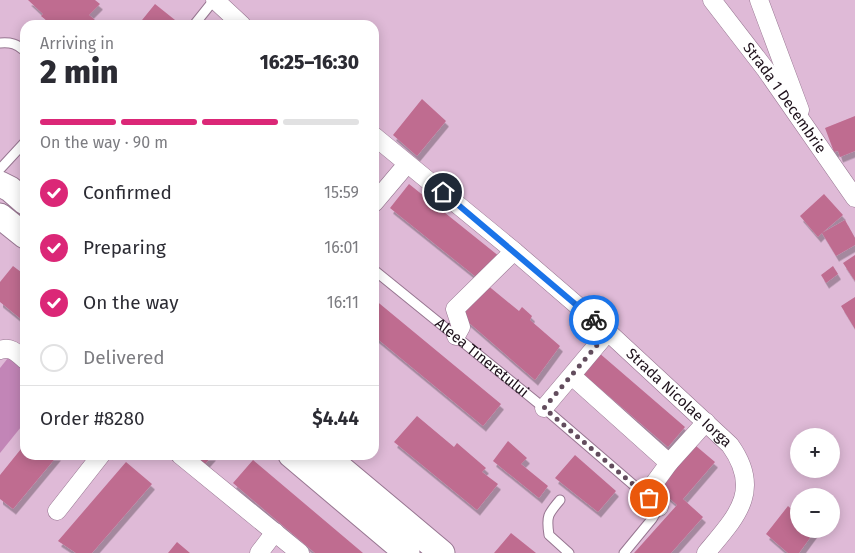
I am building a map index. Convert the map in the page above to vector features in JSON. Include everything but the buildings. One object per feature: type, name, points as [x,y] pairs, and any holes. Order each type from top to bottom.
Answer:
[{"type":"main road","points":[[0,184],[10,189],[20,198]]},
{"type":"main road","points":[[0,216],[20,232]]},
{"type":"main road","points":[[297,460],[407,553]]},
{"type":"main road","points":[[332,460],[442,553]]},
{"type":"street","points":[[214,0],[236,20]]},
{"type":"street","name":"Strada 1 Decembrie","points":[[712,0],[766,70],[855,198]]},
{"type":"street","points":[[759,0],[790,80],[806,130]]},
{"type":"street","name":"Strada Nicolae Iorga","points":[[379,140],[514,251],[608,332],[730,445],[740,458],[746,482],[744,495],[737,514],[706,553]]},
{"type":"street","points":[[379,197],[407,164]]},
{"type":"street","points":[[456,336],[461,327],[455,309],[514,251]]},
{"type":"street","points":[[544,408],[608,332]]},
{"type":"street","points":[[2,349],[15,350],[20,355]]},
{"type":"street","points":[[572,376],[669,463]]},
{"type":"street","points":[[659,507],[654,485],[669,463],[706,422]]},
{"type":"street","points":[[57,511],[97,460]]},
{"type":"street","points":[[186,460],[300,553]]},
{"type":"street","points":[[258,553],[274,532]]},
{"type":"lane","points":[[198,20],[214,0]]},
{"type":"lane","points":[[0,43],[9,42],[20,47]]},
{"type":"lane","points":[[0,169],[20,147]]},
{"type":"lane","name":"Aleea Tineretului","points":[[379,274],[544,408],[659,507]]},
{"type":"lane","points":[[560,500],[549,513],[547,525],[549,535],[569,553]]},
{"type":"lane","points":[[624,553],[652,519],[659,507]]},
{"type":"shaded area","points":[[8,358],[20,367],[20,428],[0,453],[0,368]]},
{"type":"way so far","points":[[594,320],[608,332],[544,408],[649,498]]},
{"type":"route","points":[[443,192],[594,320]]}]
